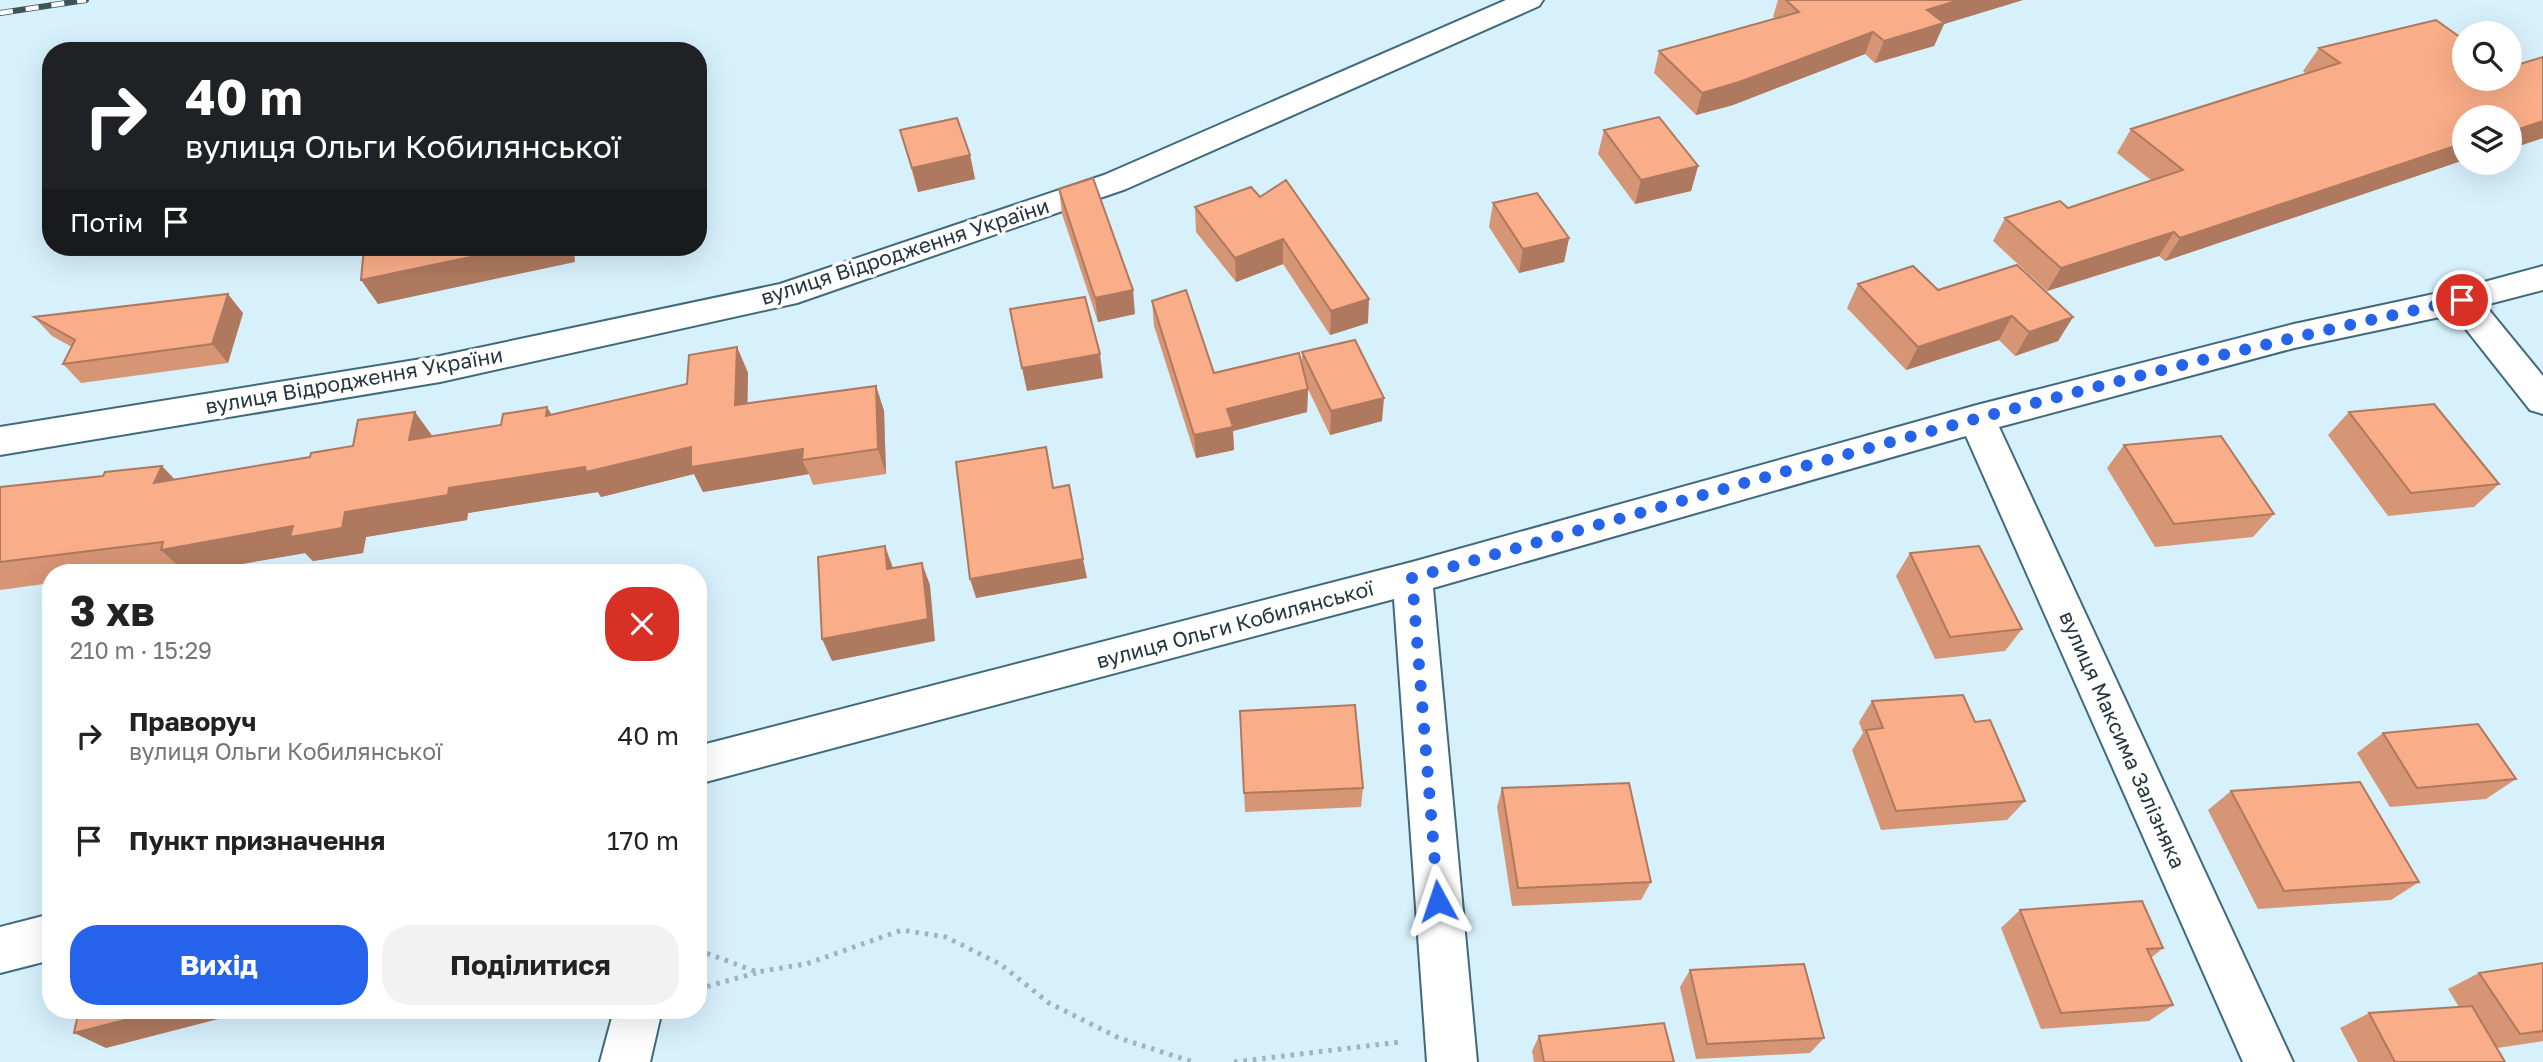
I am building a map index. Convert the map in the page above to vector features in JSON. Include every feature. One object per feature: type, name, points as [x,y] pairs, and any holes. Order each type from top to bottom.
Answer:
[{"type":"street","name":"вулиця Відродження України","points":[[0,441],[440,369],[785,295],[1115,182],[1529,0]]},
{"type":"street","name":"вулиця Ольги Кобилянської","points":[[707,763],[1412,578],[1977,419],[2294,336],[2462,300],[2543,278]]},
{"type":"street","points":[[2462,300],[2543,401]]},
{"type":"street","name":"вулиця Максима Залізняка","points":[[1977,419],[2268,1062]]},
{"type":"street","points":[[1412,578],[1451,1049]]},
{"type":"street","points":[[0,950],[42,939]]},
{"type":"street","points":[[625,1062],[636,1019]]},
{"type":"path","points":[[707,986],[757,972],[806,964],[902,930],[946,937],[1000,964],[1049,1003],[1119,1038],[1193,1062]]},
{"type":"path","points":[[707,953],[757,972]]},
{"type":"path","points":[[1234,1062],[1451,1049]]},
{"type":"building","points":[[1786,0],[1959,0],[1927,10],[1944,23],[1884,41],[1873,32],[1702,93],[1659,51],[1799,12]]},
{"type":"building","points":[[2436,20],[2452,31],[2452,91],[2522,91],[2522,63],[2543,57],[2543,121],[2522,128],[2522,105],[2452,105],[2452,147],[2180,238],[2174,232],[2061,268],[2005,218],[2060,201],[2068,208],[2183,170],[2131,129],[2340,63],[2319,48]]},
{"type":"building","points":[[1659,117],[1698,166],[1641,180],[1604,130]]},
{"type":"building","points":[[957,118],[970,155],[912,168],[900,130]]},
{"type":"building","points":[[1093,178],[1133,290],[1095,298],[1059,189]]},
{"type":"building","points":[[1286,180],[1369,299],[1331,311],[1283,239],[1235,258],[1195,207],[1251,187],[1260,197]]},
{"type":"building","points":[[1537,193],[1569,238],[1523,249],[1493,203]]},
{"type":"building","points":[[363,256],[475,256],[361,280]]},
{"type":"building","points":[[2017,265],[2073,317],[2029,332],[2012,316],[1918,347],[1858,284],[1913,266],[1938,290]]},
{"type":"building","points":[[1186,290],[1214,373],[1299,353],[1308,389],[1227,409],[1233,427],[1194,435],[1152,301]]},
{"type":"building","points":[[228,294],[212,344],[63,364],[75,340],[34,317]]},
{"type":"building","points":[[1085,297],[1100,354],[1022,368],[1010,309]]},
{"type":"building","points":[[1355,340],[1384,398],[1331,411],[1302,352]]},
{"type":"building","points":[[737,347],[735,405],[876,386],[878,449],[802,460],[803,449],[691,467],[691,447],[586,472],[585,467],[449,488],[448,495],[345,512],[342,528],[290,537],[293,526],[161,550],[163,542],[0,562],[0,487],[103,476],[105,472],[162,466],[154,483],[310,457],[311,453],[353,446],[358,420],[415,412],[409,440],[501,425],[503,414],[547,407],[546,416],[687,384],[689,355]]},
{"type":"building","points":[[2434,404],[2499,484],[2411,493],[2349,412]]},
{"type":"building","points":[[2221,436],[2274,514],[2174,524],[2124,445]]},
{"type":"building","points":[[1046,447],[1053,488],[1069,485],[1083,559],[970,579],[956,462]]},
{"type":"building","points":[[885,546],[887,569],[922,563],[928,619],[822,639],[818,557]]},
{"type":"building","points":[[1979,546],[2022,629],[1950,637],[1910,553]]},
{"type":"building","points":[[1963,695],[1975,722],[1990,720],[2025,801],[1896,811],[1866,730],[1883,728],[1872,701]]},
{"type":"building","points":[[1355,705],[1363,788],[1244,793],[1240,711]]},
{"type":"building","points":[[2478,724],[2516,779],[2417,788],[2383,733]]},
{"type":"building","points":[[2360,782],[2419,882],[2284,891],[2231,791]]},
{"type":"building","points":[[1629,783],[1651,882],[1518,888],[1502,788]]},
{"type":"building","points":[[2142,901],[2163,948],[2147,949],[2173,1005],[2061,1013],[2020,910]]},
{"type":"building","points":[[2543,963],[2543,1031],[2520,1034],[2479,973]]},
{"type":"building","points":[[1804,964],[1824,1038],[1707,1044],[1690,970]]},
{"type":"building","points":[[2472,1006],[2505,1062],[2395,1062],[2369,1013]]},
{"type":"building","points":[[77,1019],[129,1019],[74,1033]]},
{"type":"building","points":[[1664,1023],[1674,1062],[1544,1062],[1539,1036]]},
{"type":"railway","points":[[0,13],[86,0]]},
{"type":"route","points":[[1438,901],[1412,578],[1977,419],[2294,336],[2462,300]]}]
